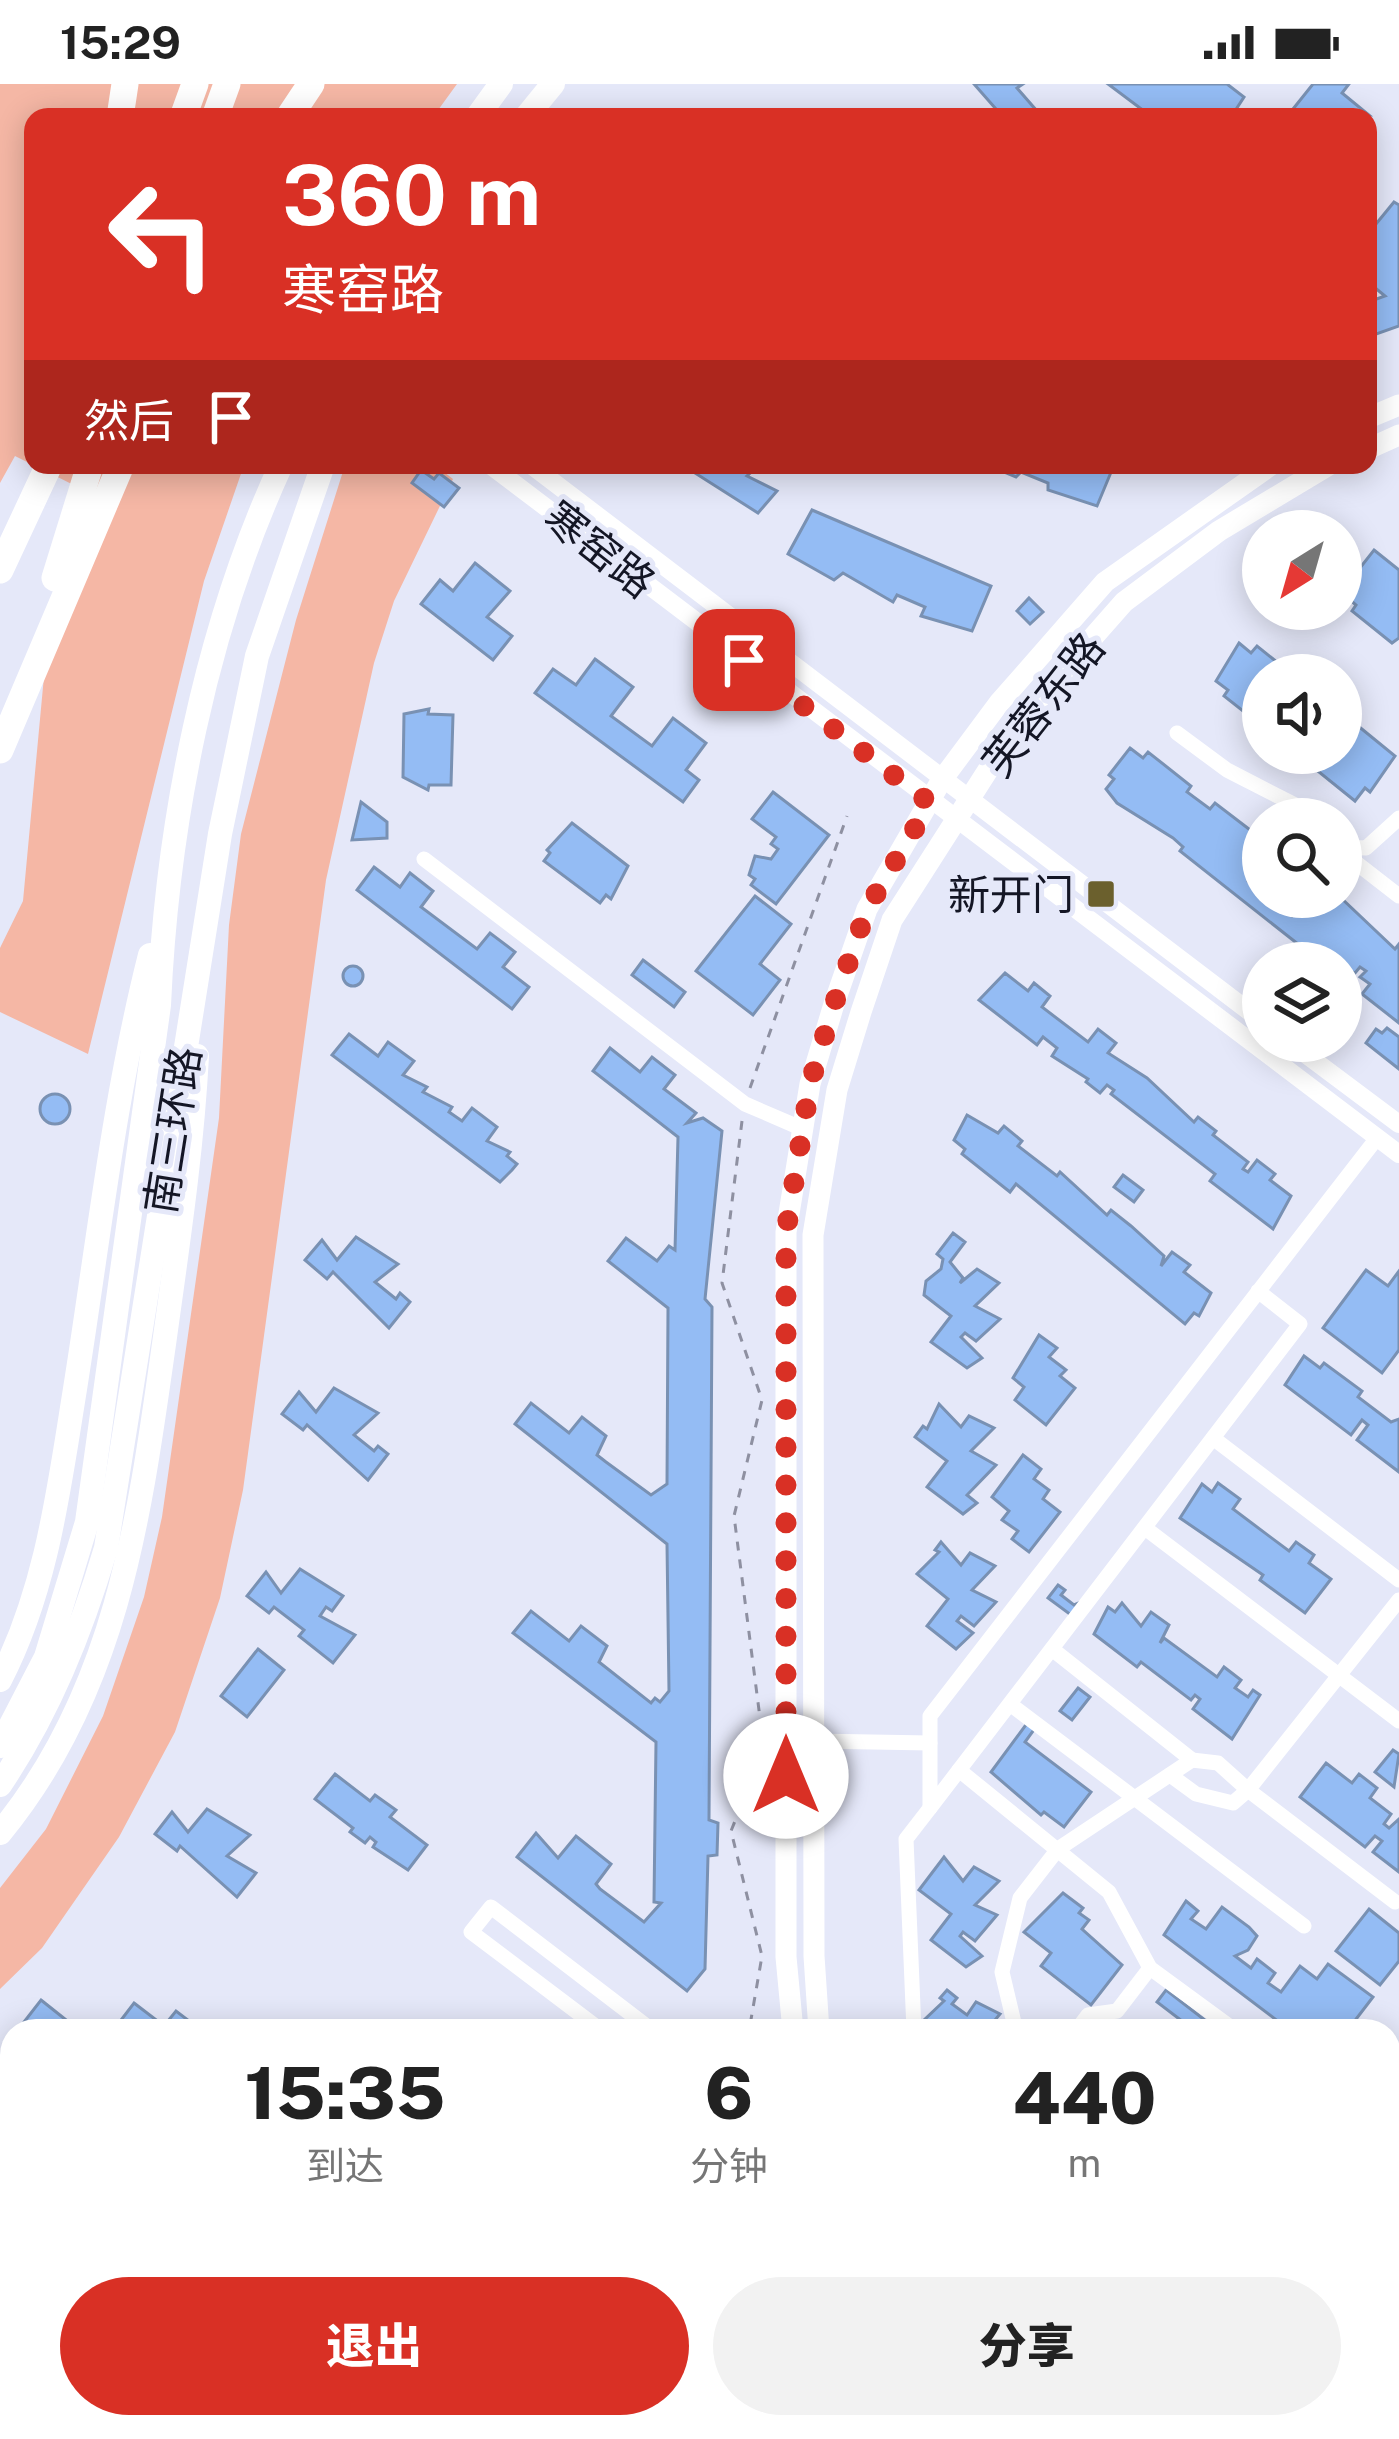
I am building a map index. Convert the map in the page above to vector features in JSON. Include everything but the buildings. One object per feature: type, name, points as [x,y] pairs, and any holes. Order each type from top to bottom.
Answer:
[{"type":"highway","points":[[483,108],[501,84]]},
{"type":"highway","points":[[533,108],[553,84]]},
{"type":"highway","points":[[0,566],[28,474]]},
{"type":"highway","points":[[0,566],[45,474]]},
{"type":"highway","points":[[0,750],[87,474]]},
{"type":"highway","points":[[21,691],[117,474]]},
{"type":"highway","name":"南三环路","points":[[0,1747],[46,1657],[77,1566],[95,1480],[159,1005],[163,925],[200,716],[233,592],[278,474]]},
{"type":"highway","name":"南三环路","points":[[0,1785],[24,1749],[74,1647],[106,1548],[203,939],[257,656],[320,474]]},
{"type":"highway","points":[[0,1680],[25,1626],[54,1519],[119,1098],[150,957],[163,925]]},
{"type":"highway","points":[[0,1833],[85,1693],[108,1639],[133,1546],[192,1149],[203,939]]},
{"type":"main road","name":"芙蓉东路","points":[[792,2019],[786,1957],[786,1232],[810,1084],[867,909],[941,781],[999,703],[1106,582],[1258,474]]},
{"type":"main road","name":"芙蓉东路","points":[[819,2019],[814,1235],[837,1090],[892,920],[1020,720],[1124,602],[1219,531],[1314,474]]},
{"type":"street","name":"寒窑路","points":[[502,474],[956,823],[1399,1154]]},
{"type":"street","name":"寒窑路","points":[[543,474],[1242,1006]]},
{"type":"street","points":[[1177,733],[1227,770],[1281,798]]},
{"type":"street","points":[[1362,848],[1399,818]]},
{"type":"street","points":[[424,860],[745,1103],[803,1129]]},
{"type":"street","points":[[1362,866],[1399,896]]},
{"type":"street","points":[[1318,1062],[1397,1118]]},
{"type":"street","points":[[930,1808],[930,1716],[1377,1138]]},
{"type":"street","points":[[914,2019],[907,1839],[1300,1324],[1258,1291]]},
{"type":"street","points":[[1213,1438],[1399,1580]]},
{"type":"street","points":[[1144,1528],[1399,1721]]},
{"type":"street","points":[[1170,1774],[1196,1794],[1233,1803],[1399,1600]]},
{"type":"street","points":[[1052,1649],[1192,1760],[1218,1763],[1395,1902]]},
{"type":"street","points":[[1010,1704],[1304,1926]]},
{"type":"street","points":[[814,1741],[930,1743]]},
{"type":"street","points":[[1013,2019],[1002,1972],[1020,1898],[1058,1849],[1192,1760]]},
{"type":"street","points":[[959,1770],[1109,1892],[1150,1967],[1220,2019]]},
{"type":"street","points":[[586,2019],[471,1932],[491,1907],[636,2019]]},
{"type":"street","points":[[1085,2019],[1117,2011],[1150,1967]]},
{"type":"path","points":[[751,2019],[762,1956],[731,1831],[764,1749],[734,1516],[762,1400],[722,1283],[745,1103],[847,816]]},
{"type":"shaded area","points":[[0,84],[457,84],[440,108],[24,108],[24,460],[15,456],[0,483]]},
{"type":"shaded area","points":[[52,474],[241,474],[204,581],[88,1054],[0,1012],[0,948],[23,901],[46,655],[115,506]]},
{"type":"shaded area","points":[[342,474],[447,474],[453,479],[394,601],[374,663],[326,880],[243,1490],[220,1598],[175,1732],[119,1837],[42,1948],[0,1989],[0,1888],[46,1829],[103,1716],[144,1597],[162,1517],[219,1118],[229,925],[241,834],[296,620]]},
{"type":"place","name":"新开门","points":[[1101,894]]},
{"type":"route","points":[[744,660],[930,803],[867,909],[834,1004],[810,1084],[786,1232],[786,1776]]}]
